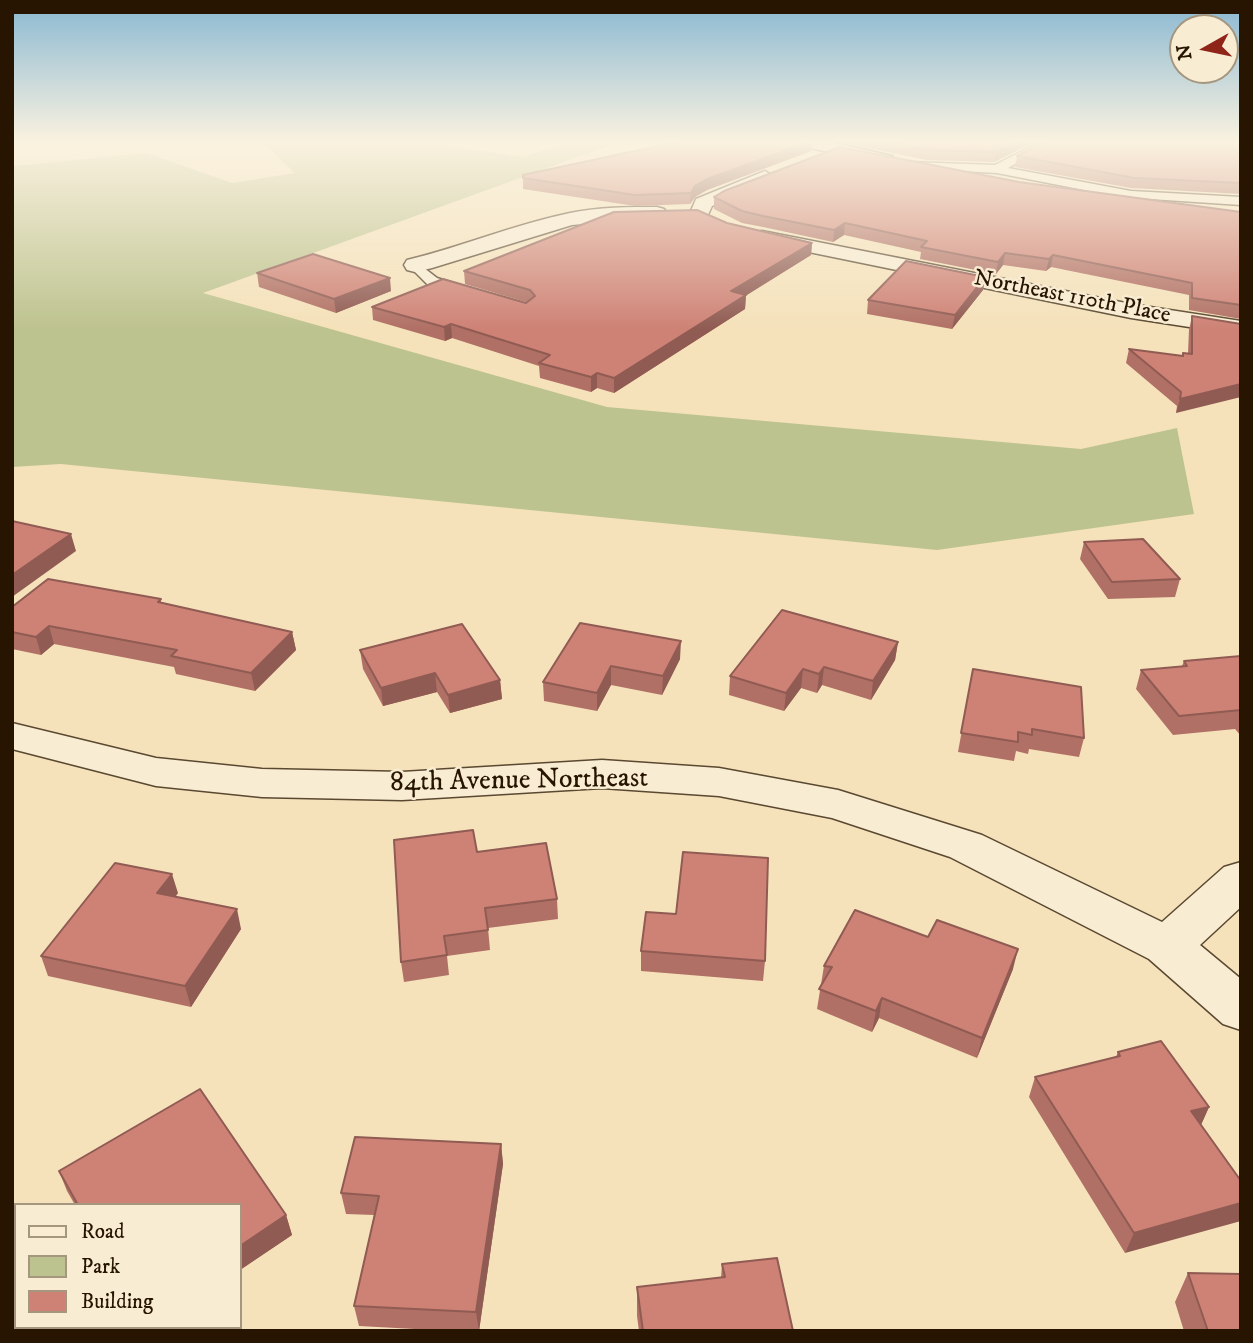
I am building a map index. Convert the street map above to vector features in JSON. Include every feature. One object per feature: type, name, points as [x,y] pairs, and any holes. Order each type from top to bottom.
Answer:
[{"type":"street","points":[[415,265],[460,256],[546,225],[579,218],[624,214],[710,218],[703,204]]},
{"type":"street","points":[[1167,204],[1241,215]]},
{"type":"street","name":"Northeast 110th Place","points":[[747,233],[1131,311],[1241,328]]},
{"type":"street","name":"84th Avenue Northeast","points":[[12,736],[156,772],[262,783],[402,786],[602,774],[719,782],[838,805],[966,846],[1167,946],[1241,1009]]},
{"type":"street","points":[[1167,946],[1241,879]]},
{"type":"lane","points":[[415,265],[432,281],[485,297]]},
{"type":"green space","points":[[12,204],[449,204],[203,293],[607,407],[1081,449],[1177,428],[1194,514],[937,550],[61,464],[12,467]]},
{"type":"building","points":[[727,204],[1179,204],[1241,212],[1241,305],[1192,298],[1192,283],[1053,255],[1049,259],[1005,253],[998,262],[921,247],[927,241],[845,223],[834,230],[742,211]]},
{"type":"building","points":[[697,210],[727,223],[812,243],[731,291],[746,295],[614,378],[597,373],[591,377],[539,363],[550,355],[451,324],[444,327],[372,307],[443,279],[526,303],[535,296],[530,290],[464,271],[614,212]]},
{"type":"building","points":[[313,254],[390,278],[334,299],[257,273]]},
{"type":"building","points":[[906,261],[985,277],[955,315],[868,300]]},
{"type":"building","points":[[1192,316],[1241,324],[1241,384],[1180,399],[1181,392],[1129,349],[1183,356],[1183,353],[1192,354]]},
{"type":"building","points":[[12,521],[71,534],[12,575]]},
{"type":"building","points":[[1143,539],[1180,579],[1112,582],[1084,542]]},
{"type":"building","points":[[48,579],[161,599],[158,602],[292,632],[251,673],[171,656],[177,650],[49,626],[36,637],[12,632],[12,607]]},
{"type":"building","points":[[782,610],[898,642],[873,681],[824,667],[819,674],[803,669],[786,693],[730,676]]},
{"type":"building","points":[[580,623],[681,641],[663,676],[611,666],[597,693],[543,682]]},
{"type":"building","points":[[462,624],[500,680],[448,695],[435,673],[381,688],[360,650]]},
{"type":"building","points":[[1241,656],[1241,710],[1179,716],[1141,670],[1187,666],[1184,661]]},
{"type":"building","points":[[973,669],[1081,687],[1084,738],[1032,729],[1032,735],[1018,732],[1018,742],[961,733]]},
{"type":"building","points":[[473,830],[477,852],[546,843],[557,899],[485,908],[488,930],[444,936],[447,955],[401,962],[394,840]]},
{"type":"building","points":[[683,852],[768,858],[765,961],[641,951],[646,912],[676,914]]},
{"type":"building","points":[[115,863],[172,874],[157,893],[237,909],[185,986],[41,956]]},
{"type":"building","points":[[855,910],[928,937],[937,920],[1018,949],[982,1038],[882,998],[876,1011],[819,989],[832,967],[824,966]]},
{"type":"building","points":[[1161,1041],[1209,1107],[1191,1111],[1241,1181],[1241,1203],[1134,1233],[1035,1077],[1120,1056],[1118,1052]]},
{"type":"building","points":[[200,1089],[286,1215],[242,1245],[242,1203],[77,1203],[59,1171]]},
{"type":"building","points":[[355,1137],[501,1144],[476,1312],[354,1306],[379,1196],[341,1193]]},
{"type":"building","points":[[777,1258],[793,1331],[643,1331],[637,1287],[725,1277],[722,1264]]},
{"type":"building","points":[[1188,1273],[1241,1274],[1241,1331],[1208,1331]]}]
